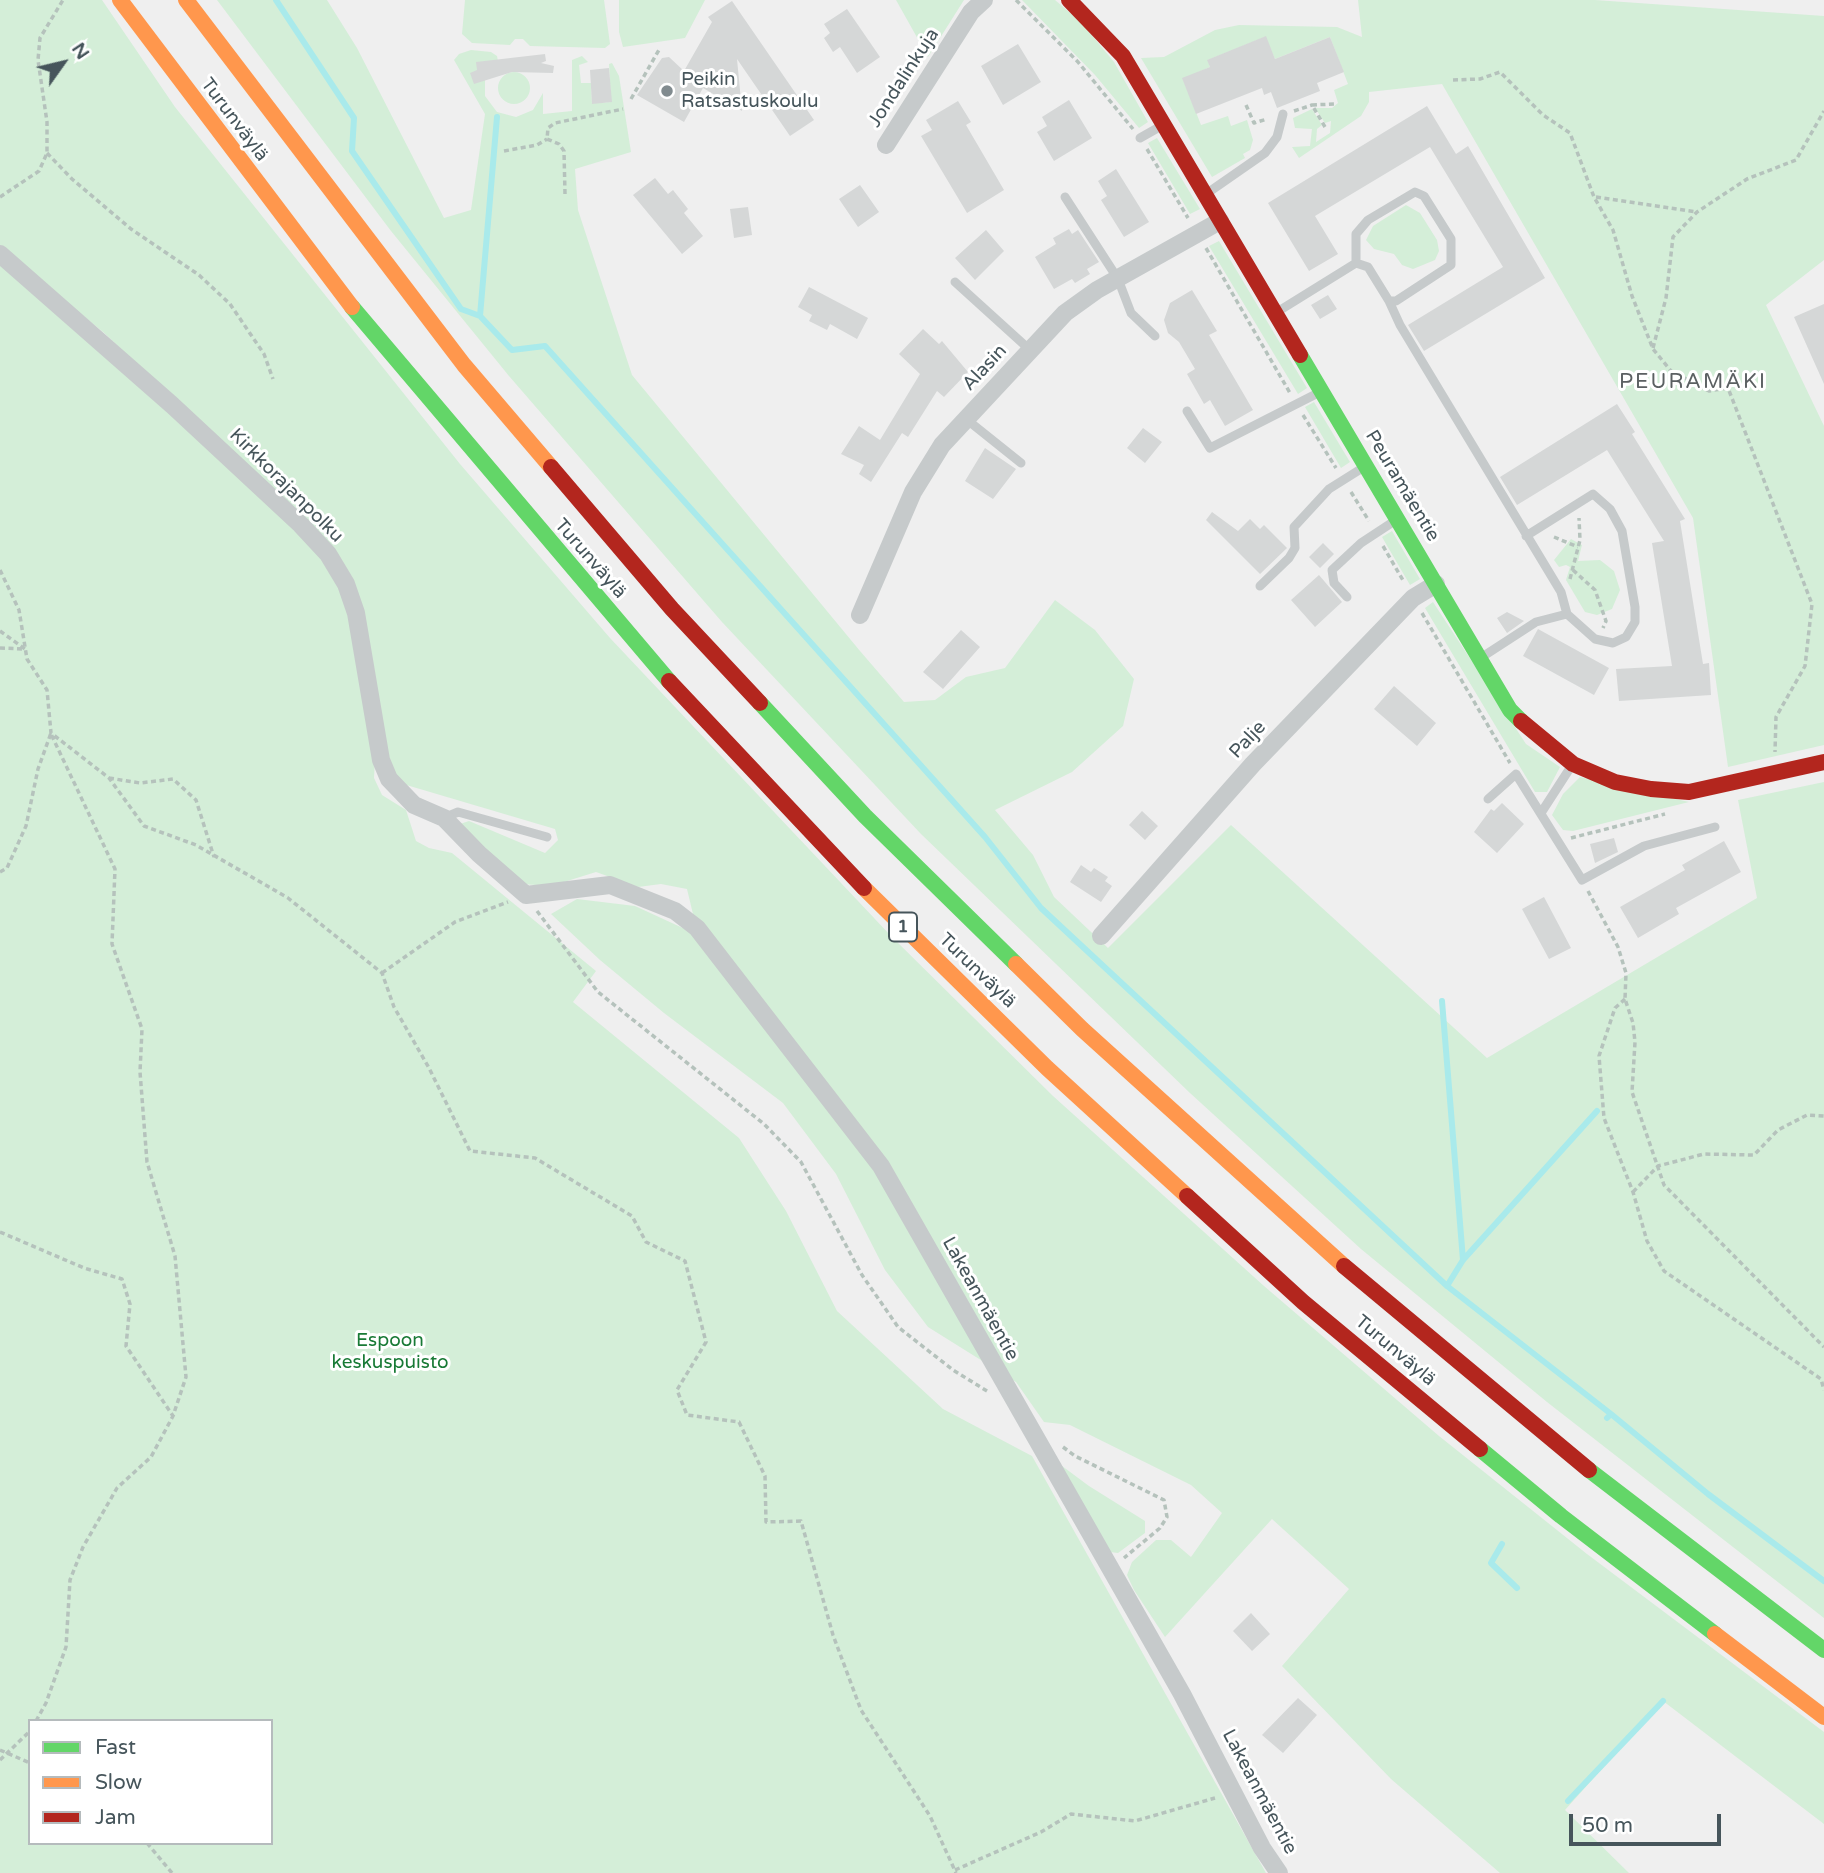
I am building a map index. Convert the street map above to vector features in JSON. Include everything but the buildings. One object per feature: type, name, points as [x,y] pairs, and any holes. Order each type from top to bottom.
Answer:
[{"type":"main road","name":"Turunväylä","points":[[120,0],[307,251],[426,398],[638,648],[826,851],[1047,1068],[1303,1302],[1561,1516],[1824,1717]]},
{"type":"main road","name":"Turunväylä","points":[[186,0],[464,365],[571,493],[672,609],[939,890],[1082,1029],[1340,1263],[1595,1475],[1824,1650]]},
{"type":"main road","name":"Peuramäentie","points":[[1069,0],[1123,56],[1510,709],[1534,735],[1573,764],[1615,782],[1651,789],[1689,792],[1824,762]]},
{"type":"street","name":"Jondalinkuja","points":[[886,145],[971,12],[984,0]]},
{"type":"street","name":"Alasin","points":[[860,615],[913,492],[942,445],[1065,313],[1118,279],[1220,221]]},
{"type":"street","name":"Kirkkorajanpolku","points":[[0,254],[172,405],[301,525],[328,555],[346,584],[356,613],[381,760],[389,779],[414,804],[444,818],[479,854],[526,895]]},
{"type":"street","name":"Palje","points":[[1101,936],[1253,764],[1413,598],[1436,584]]},
{"type":"street","name":"Lakeanmäentie","points":[[526,895],[610,886],[675,911],[697,928],[881,1166],[1110,1567],[1279,1873]]},
{"type":"lane","points":[[1204,195],[1265,153],[1277,137],[1283,114]]},
{"type":"lane","points":[[1140,138],[1163,125]]},
{"type":"lane","points":[[1356,263],[1356,234],[1368,220],[1415,192],[1424,196],[1451,239],[1451,265],[1395,302],[1389,301]]},
{"type":"lane","points":[[1065,197],[1118,279],[1131,313],[1155,337]]},
{"type":"lane","points":[[1275,313],[1356,263]]},
{"type":"lane","points":[[1356,263],[1368,267],[1389,301],[1399,325],[1526,536],[1559,589],[1567,614],[1598,640],[1613,643],[1626,637],[1635,622],[1635,607],[1622,531],[1610,509],[1593,494],[1526,536]]},
{"type":"lane","points":[[955,282],[1030,350]]},
{"type":"lane","points":[[1187,411],[1210,448],[1321,392]]},
{"type":"lane","points":[[966,419],[1021,463]]},
{"type":"lane","points":[[1260,586],[1289,558],[1295,548],[1294,527],[1329,489],[1366,466]]},
{"type":"lane","points":[[1347,597],[1334,583],[1332,570],[1376,533],[1397,520]]},
{"type":"lane","points":[[1480,658],[1536,622],[1567,614]]},
{"type":"lane","points":[[1541,813],[1573,764]]},
{"type":"lane","points":[[1488,799],[1516,774],[1582,880],[1644,846],[1715,827]]},
{"type":"lane","points":[[444,818],[458,812],[547,837]]},
{"type":"path","points":[[0,197],[39,171],[47,153],[47,122],[38,60],[40,38],[63,0]]},
{"type":"path","points":[[1016,0],[1078,62],[1140,138],[1297,405],[1376,533],[1516,774]]},
{"type":"path","points":[[631,99],[660,48]]},
{"type":"path","points":[[1454,80],[1480,79],[1500,72],[1543,115],[1570,133],[1594,197],[1613,230],[1632,296],[1653,349],[1671,371],[1709,391],[1728,388],[1812,604],[1805,666],[1776,717],[1775,761],[1779,772]]},
{"type":"path","points":[[1325,127],[1312,106],[1334,104]]},
{"type":"path","points":[[547,139],[548,128],[555,123],[623,109]]},
{"type":"path","points":[[1653,349],[1666,298],[1673,237],[1698,212],[1747,179],[1796,160],[1824,111]]},
{"type":"path","points":[[504,150],[537,145],[547,139]]},
{"type":"path","points":[[547,139],[559,144],[564,151],[565,194]]},
{"type":"path","points":[[47,153],[72,179],[131,229],[199,275],[230,304],[264,354],[273,379]]},
{"type":"path","points":[[1594,197],[1698,212]]},
{"type":"path","points":[[1559,589],[1570,580],[1578,547],[1579,520],[1575,506]]},
{"type":"path","points":[[1534,549],[1555,537],[1578,547]]},
{"type":"path","points":[[1573,569],[1595,590],[1606,621],[1598,640]]},
{"type":"path","points":[[0,570],[19,610],[27,659],[47,690],[51,733],[115,869],[112,944],[142,1029],[140,1072],[147,1161],[176,1256],[186,1377],[173,1416],[151,1457],[117,1488],[83,1548],[70,1580],[66,1647],[46,1703],[37,1719]]},
{"type":"path","points":[[0,631],[25,649]]},
{"type":"path","points":[[0,648],[25,649]]},
{"type":"path","points":[[51,733],[109,778],[144,826],[196,845],[288,898],[382,973],[394,1007],[429,1068],[470,1152],[535,1158],[632,1216],[646,1242],[685,1261],[706,1342],[677,1390],[687,1415],[739,1422],[765,1476],[766,1522],[801,1521],[832,1635],[861,1710],[930,1816],[955,1872],[1041,1832],[1071,1814],[1135,1821],[1182,1810],[1233,1792]]},
{"type":"path","points":[[0,872],[7,868],[26,826],[38,769],[51,733]]},
{"type":"path","points":[[109,778],[140,783],[173,779],[196,800],[214,857]]},
{"type":"path","points":[[1582,880],[1618,947],[1626,973],[1625,999],[1634,1032],[1632,1092],[1664,1185],[1824,1347]]},
{"type":"path","points":[[382,973],[455,922],[526,895],[598,992],[764,1124],[801,1162],[862,1275],[898,1327],[953,1370],[1019,1411]]},
{"type":"path","points":[[1625,999],[1615,1008],[1599,1056],[1604,1118],[1633,1192],[1647,1241],[1664,1271],[1821,1379],[1824,1390]]},
{"type":"path","points":[[1633,1192],[1658,1166],[1704,1154],[1754,1155],[1777,1130],[1807,1115],[1824,1116]]},
{"type":"path","points":[[0,1232],[85,1268],[122,1279],[130,1304],[126,1346],[148,1383],[173,1416]]},
{"type":"path","points":[[1057,1441],[1075,1456],[1164,1500],[1167,1517],[1160,1528],[1110,1567]]},
{"type":"path","points":[[0,1760],[28,1733]]},
{"type":"path","points":[[0,1750],[28,1762]]},
{"type":"path","points":[[149,1845],[172,1873]]},
{"type":"green space","points":[[0,0],[102,0],[175,107],[460,464],[610,638],[891,936],[1053,1096],[1264,1286],[1439,1436],[1587,1554],[1824,1732],[1824,1824],[1663,1701],[1565,1810],[1629,1873],[1500,1873],[1391,1779],[1282,1666],[1349,1589],[1272,1519],[1165,1637],[1127,1575],[1132,1562],[1156,1540],[1171,1540],[1191,1557],[1222,1513],[1191,1485],[1070,1425],[1044,1422],[1016,1382],[928,1327],[885,1270],[836,1174],[783,1103],[664,1013],[600,960],[551,914],[577,899],[635,906],[698,935],[687,889],[661,884],[638,887],[596,872],[551,886],[521,884],[460,824],[469,821],[545,853],[558,840],[555,829],[403,784],[390,766],[367,641],[304,520],[103,332],[0,248]]},
{"type":"green space","points":[[217,0],[327,0],[357,48],[444,218],[471,210],[485,114],[454,60],[459,54],[471,50],[491,52],[497,56],[498,61],[485,77],[485,96],[497,112],[516,117],[533,110],[543,93],[543,114],[572,111],[572,60],[582,56],[588,62],[579,65],[581,83],[591,83],[592,103],[611,102],[609,64],[612,63],[619,76],[631,152],[575,169],[578,210],[632,375],[860,651],[904,702],[935,700],[966,677],[1005,668],[1055,600],[1095,630],[1134,679],[1123,726],[1072,772],[995,810],[1033,855],[1054,897],[1108,948],[1231,825],[1487,1058],[1757,898],[1738,800],[1824,782],[1824,1618],[1547,1402],[1361,1249],[1190,1093],[921,834],[722,622],[509,376],[391,231]]},
{"type":"green space","points":[[465,0],[604,0],[610,44],[605,48],[530,46],[523,39],[515,39],[510,45],[472,43],[462,34]]},
{"type":"green space","points":[[619,0],[705,0],[685,38],[623,47],[619,32]]},
{"type":"green space","points":[[896,0],[964,0],[928,57]]},
{"type":"green space","points":[[1022,0],[1055,0],[1081,22],[1114,62],[1148,122],[1139,128],[1095,75]]},
{"type":"green space","points":[[1358,0],[1595,0],[1824,16],[1824,260],[1766,305],[1824,426],[1824,745],[1728,767],[1693,518],[1442,84],[1369,92],[1369,102],[1361,116],[1299,158],[1292,147],[1310,146],[1312,129],[1295,128],[1293,118],[1312,109],[1322,125],[1317,129],[1316,142],[1330,133],[1331,121],[1325,123],[1315,108],[1332,108],[1338,103],[1334,90],[1348,84],[1330,37],[1275,59],[1265,37],[1208,60],[1210,67],[1183,79],[1201,125],[1228,116],[1231,126],[1247,120],[1253,140],[1250,150],[1243,154],[1245,158],[1212,177],[1141,58],[1164,57],[1215,30],[1239,25],[1337,27],[1362,37]]},
{"type":"green space","points":[[514,72],[525,77],[530,88],[525,99],[514,104],[503,99],[498,88],[503,77]]},
{"type":"green space","points":[[1157,138],[1200,209],[1190,214],[1148,143]]},
{"type":"green space","points":[[1406,205],[1420,213],[1437,240],[1439,251],[1435,260],[1413,269],[1402,265],[1394,254],[1374,249],[1366,240],[1373,226]]},
{"type":"green space","points":[[1219,241],[1307,388],[1298,394],[1209,246]]},
{"type":"green space","name":"Espoon keskuspuisto","points":[[0,263],[215,449],[311,543],[348,599],[375,759],[374,778],[382,795],[406,810],[416,841],[429,848],[452,853],[596,971],[573,1002],[739,1138],[786,1211],[837,1311],[943,1409],[1032,1456],[1266,1873],[0,1873]]},
{"type":"green space","points":[[1314,402],[1350,462],[1341,468],[1305,407]]},
{"type":"green space","points":[[1392,531],[1420,579],[1410,585],[1382,537]]},
{"type":"green space","points":[[1571,539],[1582,545],[1578,561],[1600,560],[1614,571],[1620,590],[1612,609],[1597,615],[1585,612],[1566,580],[1570,567],[1559,567],[1554,560]]},
{"type":"green space","points":[[1433,602],[1526,744],[1560,767],[1547,792],[1535,792],[1425,608]]},
{"type":"green space","points":[[1580,777],[1689,802],[1573,831],[1563,830],[1552,815],[1563,794]]},
{"type":"green space","points":[[1058,1463],[1145,1521],[1145,1533],[1118,1553],[1110,1552]]},
{"type":"waterway","points":[[276,0],[354,118],[352,151],[461,309],[480,316]]},
{"type":"waterway","points":[[497,117],[480,316],[512,350],[545,346],[985,837],[1041,908],[1447,1286]]},
{"type":"waterway","points":[[1442,1001],[1463,1260]]},
{"type":"waterway","points":[[1597,1111],[1463,1260],[1447,1286],[1611,1414],[1607,1418]]},
{"type":"waterway","points":[[1611,1414],[1708,1494],[1824,1581]]},
{"type":"waterway","points":[[1502,1544],[1491,1563],[1517,1588]]},
{"type":"waterway","points":[[1568,1801],[1663,1701]]},
{"type":"traffic: fast","points":[[352,307],[669,681]]},
{"type":"traffic: fast","points":[[1300,355],[1510,710],[1521,721]]},
{"type":"traffic: fast","points":[[760,703],[865,816],[1016,964]]},
{"type":"traffic: fast","points":[[1480,1449],[1561,1516],[1715,1634]]},
{"type":"traffic: fast","points":[[1589,1470],[1824,1650]]},
{"type":"traffic: slow","points":[[120,0],[352,307]]},
{"type":"traffic: slow","points":[[186,0],[464,365],[551,467]]},
{"type":"traffic: slow","points":[[864,888],[1047,1068],[1187,1196]]},
{"type":"traffic: slow","points":[[1016,964],[1082,1029],[1344,1266]]},
{"type":"traffic: slow","points":[[1715,1634],[1824,1717]]},
{"type":"traffic: jam","points":[[1069,0],[1123,56],[1300,355]]},
{"type":"traffic: jam","points":[[551,467],[672,609],[760,703]]},
{"type":"traffic: jam","points":[[669,681],[864,888]]},
{"type":"traffic: jam","points":[[1521,721],[1573,764],[1615,782],[1651,789],[1689,792],[1824,762]]},
{"type":"traffic: jam","points":[[1187,1196],[1303,1302],[1480,1449]]},
{"type":"traffic: jam","points":[[1344,1266],[1589,1470]]},
{"type":"place","name":"Peikin Ratsastuskoulu","points":[[667,91]]},
{"type":"district","name":"PEURAMÄKI","points":[[1693,382]]}]
